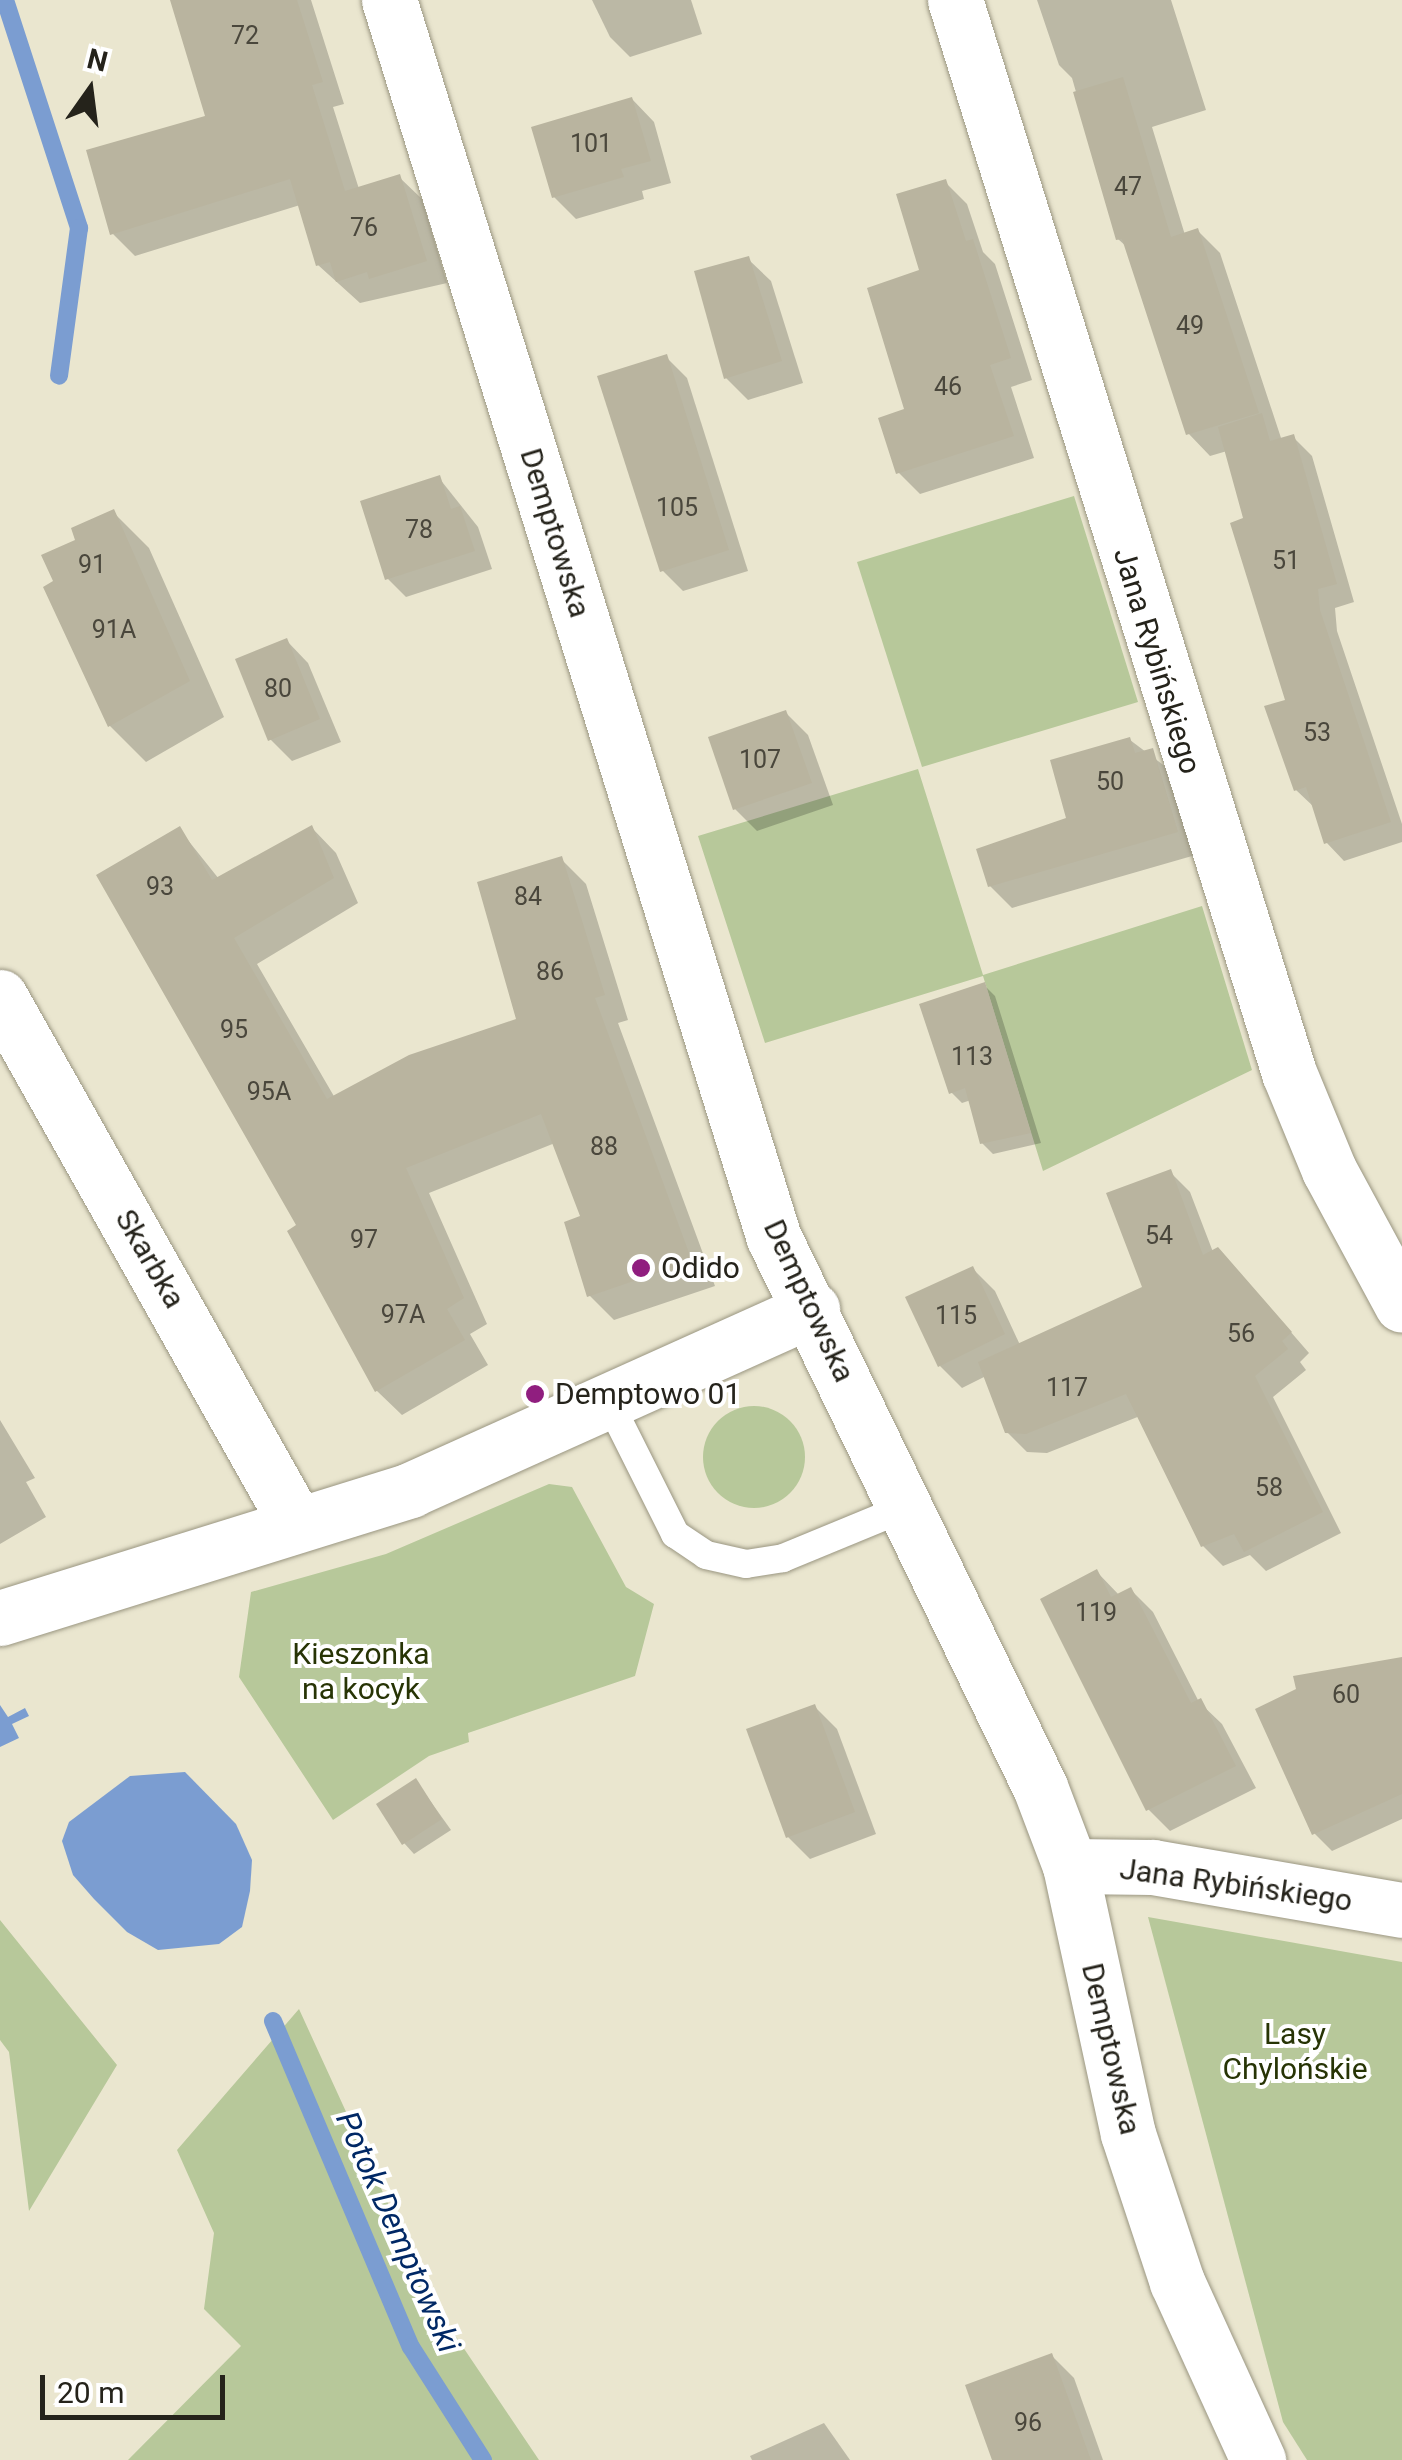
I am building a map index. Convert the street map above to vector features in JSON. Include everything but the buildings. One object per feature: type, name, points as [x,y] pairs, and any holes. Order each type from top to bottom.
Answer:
[{"type":"street","name":"Demptowska","points":[[390,0],[774,1238],[812,1309],[1040,1788],[1070,1866],[1128,2134],[1177,2282],[1258,2460]]},
{"type":"street","name":"Jana Rybińskiego","points":[[955,0],[1289,1073],[1329,1170],[1402,1305]]},
{"type":"street","name":"Skarbka","points":[[0,997],[296,1523]]},
{"type":"street","points":[[0,1618],[410,1490],[812,1309]]},
{"type":"street","name":"Jana Rybińskiego","points":[[1070,1866],[1152,1867],[1402,1910]]},
{"type":"lane","points":[[608,1400],[667,1522],[706,1555],[746,1564],[783,1558],[907,1507]]},
{"type":"green space","points":[[1074,496],[1138,702],[922,767],[857,562]]},
{"type":"green space","points":[[918,769],[983,975],[1202,906],[1252,1070],[1043,1171],[983,976],[765,1043],[698,836]]},
{"type":"green space","points":[[754,1406],[773,1410],[790,1421],[801,1438],[805,1457],[801,1476],[790,1493],[773,1504],[754,1508],[735,1504],[718,1493],[707,1476],[703,1457],[707,1438],[718,1421],[735,1410]]},
{"type":"green space","name":"Kieszonka na kocyk","points":[[549,1484],[572,1487],[626,1587],[654,1604],[635,1676],[468,1733],[469,1742],[429,1756],[333,1820],[239,1677],[251,1592],[386,1554]]},
{"type":"green space","name":"Lasy Chylońskie","points":[[1148,1917],[1402,1962],[1402,2460],[1307,2460],[1283,2422]]},
{"type":"green space","points":[[0,1920],[117,2065],[29,2211],[9,2052],[0,2040]]},
{"type":"green space","points":[[299,2009],[434,2304],[539,2460],[128,2460],[241,2346],[204,2309],[214,2233],[177,2150]]},
{"type":"water","points":[[0,1705],[8,1717],[25,1708],[29,1716],[12,1724],[19,1738],[0,1747]]},
{"type":"water","points":[[185,1772],[236,1824],[252,1860],[250,1891],[242,1927],[219,1944],[158,1950],[127,1932],[94,1899],[73,1875],[62,1841],[69,1822],[130,1776]]},
{"type":"waterway","name":"Potok Demptowski","points":[[5,0],[79,228],[59,376]]},
{"type":"waterway","name":"Potok Demptowski","points":[[273,2021],[411,2347],[483,2460]]},
{"type":"place","name":"Odido","points":[[641,1268]]},
{"type":"place","name":"Demptowo 01","points":[[535,1394]]}]
